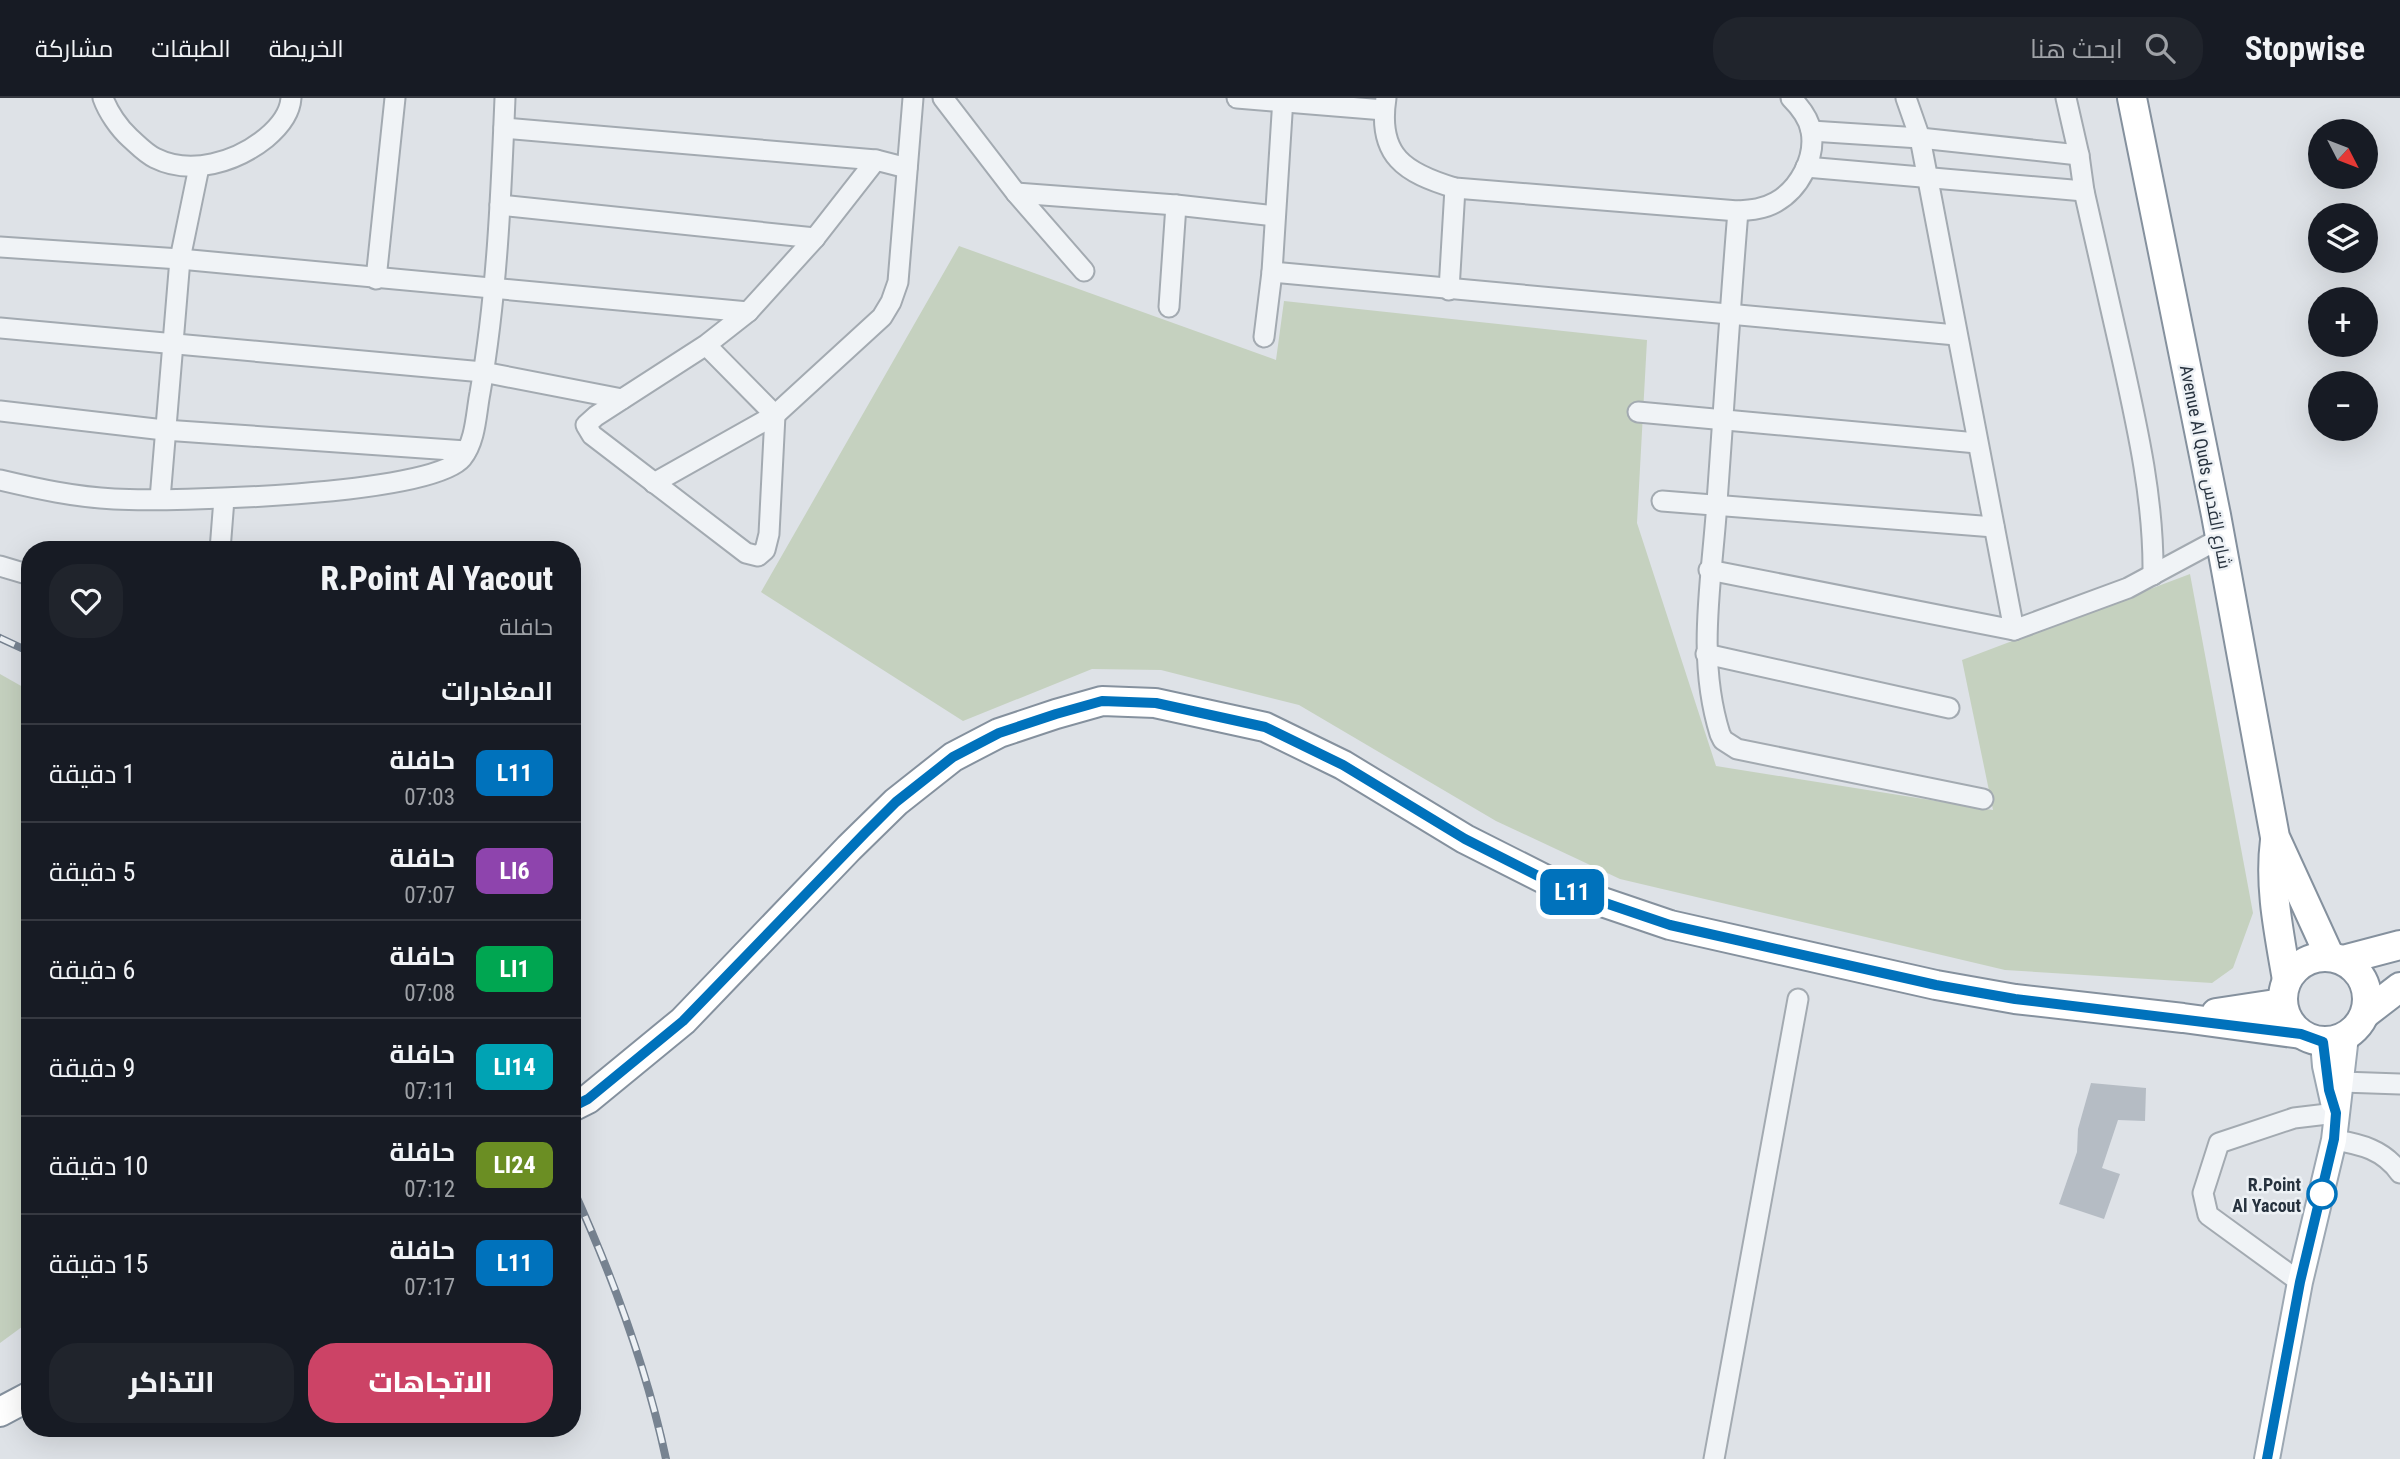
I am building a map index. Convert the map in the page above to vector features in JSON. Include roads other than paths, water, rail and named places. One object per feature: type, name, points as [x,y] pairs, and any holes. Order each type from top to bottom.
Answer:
[{"type":"highway","name":"Avenue Al Quds شارع القدس","points":[[2132,98],[2221,538],[2275,837],[2273,888],[2285,991]]},
{"type":"highway","points":[[581,1102],[683,1021],[896,802],[953,757],[999,733],[1102,701],[1156,703],[1265,727],[1343,765],[1465,839],[1564,889],[1670,925],[1923,982],[2015,999],[2323,1037],[2357,1026],[2365,1014],[2400,987]]},
{"type":"highway","name":"Avenue Al Quds شارع القدس","points":[[2275,837],[2337,959]]},
{"type":"highway","points":[[2183,1018],[2285,991],[2303,964],[2313,958],[2337,959],[2400,945]]},
{"type":"highway","points":[[2337,959],[2356,970],[2364,983],[2367,999],[2365,1014]]},
{"type":"highway","points":[[2285,991],[2292,1026],[2323,1037]]},
{"type":"highway","points":[[0,1412],[21,1401]]},
{"type":"main road","points":[[2267,1459],[2300,1282],[2334,1139],[2342,1082],[2323,1037]]},
{"type":"main road","points":[[2323,1037],[2327,1078],[2336,1113]]},
{"type":"street","points":[[103,98],[123,131],[147,153],[167,162],[200,167],[230,159],[260,143],[276,129],[290,105],[290,98]]},
{"type":"street","points":[[376,279],[395,98]]},
{"type":"street","points":[[0,480],[68,495],[115,499],[224,499],[335,490],[443,472],[454,466],[466,451],[472,435],[483,372],[494,290],[505,98]]},
{"type":"street","points":[[654,483],[775,415],[882,317],[898,282],[913,98]]},
{"type":"street","points":[[943,98],[1016,192],[1084,271]]},
{"type":"street","points":[[1237,98],[1385,104],[1384,127],[1390,145],[1403,164],[1416,175],[1455,188],[1738,211],[1759,209],[1776,202],[1795,187],[1806,167],[1811,131],[1798,105],[1791,98]]},
{"type":"street","points":[[1906,98],[1920,138],[1925,177],[2014,630]]},
{"type":"street","points":[[2066,98],[2084,191],[2138,428],[2149,496],[2154,547],[2153,575]]},
{"type":"street","points":[[1264,337],[1272,272],[1282,100]]},
{"type":"street","points":[[503,128],[876,160],[907,168]]},
{"type":"street","points":[[1811,131],[1920,138],[2079,155]]},
{"type":"street","points":[[706,345],[775,415],[769,534],[761,555],[746,553],[654,483],[592,435],[587,428],[587,422],[706,345],[748,312],[815,238],[876,160]]},
{"type":"street","points":[[160,499],[180,259],[200,167]]},
{"type":"street","points":[[1806,167],[2084,191]]},
{"type":"street","points":[[1449,290],[1455,188]]},
{"type":"street","points":[[1016,192],[1275,216]]},
{"type":"street","points":[[500,205],[815,238]]},
{"type":"street","points":[[1168,307],[1176,205]]},
{"type":"street","points":[[1738,211],[1721,419],[1717,505],[1709,570],[1706,654],[1720,734],[1729,745],[1737,749],[1983,799]]},
{"type":"street","points":[[0,247],[180,259],[748,312]]},
{"type":"street","points":[[1272,272],[1956,335]]},
{"type":"street","points":[[0,328],[483,372],[622,399]]},
{"type":"street","points":[[0,411],[164,430],[466,451]]},
{"type":"street","points":[[1638,412],[1977,443]]},
{"type":"street","points":[[221,541],[224,499]]},
{"type":"street","points":[[1662,500],[1994,527]]},
{"type":"street","points":[[1709,570],[2014,630],[2127,588],[2221,538]]},
{"type":"street","points":[[0,566],[21,572]]},
{"type":"street","points":[[1706,654],[1949,708]]},
{"type":"street","points":[[1714,1459],[1798,999]]},
{"type":"street","points":[[2342,1082],[2400,1084]]},
{"type":"street","points":[[2300,1282],[2208,1215],[2203,1193],[2218,1143],[2294,1118],[2336,1113]]},
{"type":"street","points":[[2334,1139],[2375,1150],[2388,1159],[2400,1173]]},
{"type":"railway","points":[[0,638],[21,648]]},
{"type":"railway","points":[[581,1207],[601,1253],[638,1355],[666,1459]]},
{"type":"place","name":"R.Point Al Yacout","points":[[2322,1194]]}]
